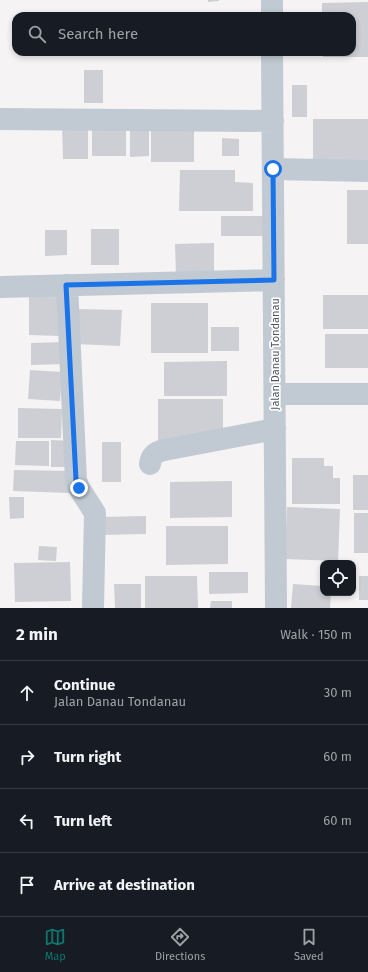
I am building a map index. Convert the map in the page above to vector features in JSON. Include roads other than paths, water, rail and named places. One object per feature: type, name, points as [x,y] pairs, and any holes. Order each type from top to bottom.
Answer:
[{"type":"street","points":[[272,0],[272,12]]},
{"type":"street","name":"Jalan Danau Tondanau","points":[[272,56],[276,608]]},
{"type":"street","points":[[0,119],[273,121]]},
{"type":"street","points":[[273,169],[368,171]]},
{"type":"street","points":[[0,287],[274,280]]},
{"type":"street","points":[[66,285],[76,480],[79,488],[95,513],[93,608]]},
{"type":"street","points":[[275,394],[368,394]]},
{"type":"street","points":[[150,464],[154,454],[164,450],[275,430]]}]
